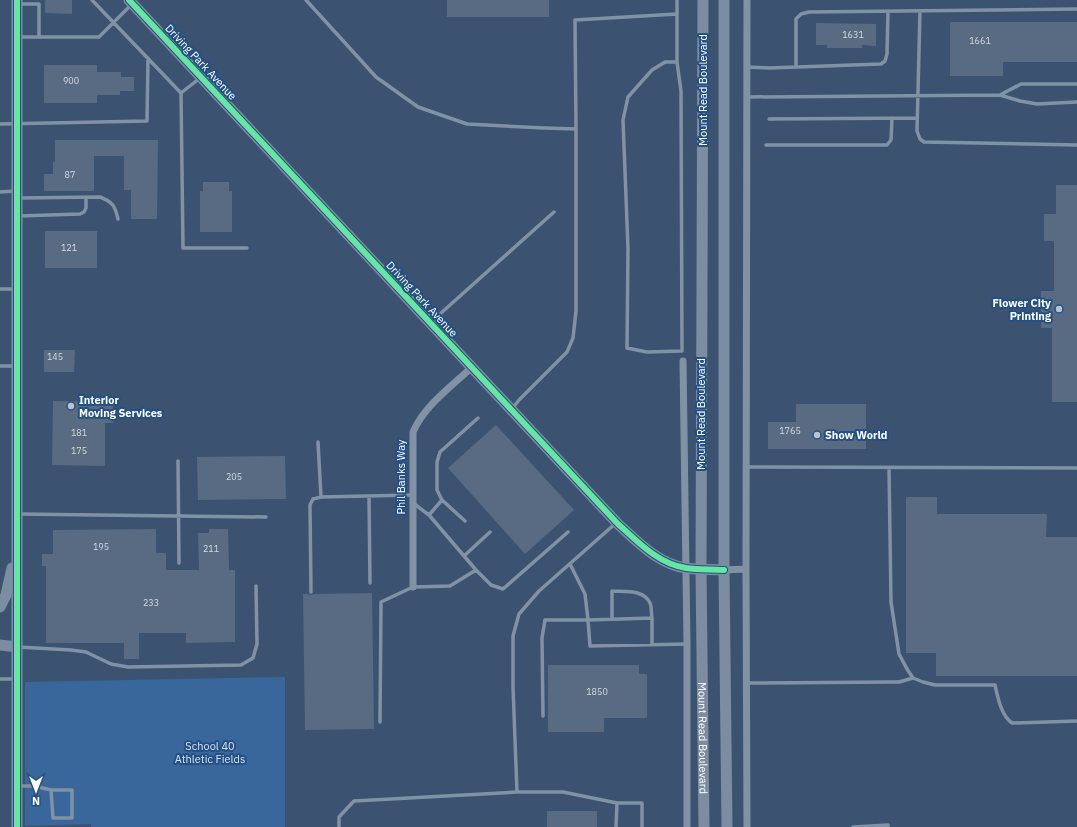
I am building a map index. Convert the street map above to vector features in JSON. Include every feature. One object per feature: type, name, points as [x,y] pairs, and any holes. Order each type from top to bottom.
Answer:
[{"type":"street","name":"Mount Read Boulevard","points":[[703,0],[701,569],[704,827]]},
{"type":"street","name":"Mount Read Boulevard","points":[[724,0],[724,570],[727,827]]},
{"type":"street","points":[[747,0],[747,827]]},
{"type":"street","points":[[16,2],[17,827]]},
{"type":"street","name":"Driving Park Avenue","points":[[131,2],[617,523],[639,543],[665,562],[685,568],[724,570],[746,569]]},
{"type":"street","name":"Mount Read Boulevard","points":[[683,361],[687,644],[687,827]]},
{"type":"street","name":"Phil Banks Way","points":[[413,587],[413,432],[418,421],[427,409],[472,368]]},
{"type":"street","points":[[0,607],[6,595],[17,540]]},
{"type":"street","points":[[0,645],[17,647]]},
{"type":"lane","points":[[92,0],[181,93],[183,248],[247,248]]},
{"type":"lane","points":[[306,0],[376,77],[418,107],[467,124],[576,129]]},
{"type":"lane","points":[[677,0],[677,62],[681,91],[683,361]]},
{"type":"lane","points":[[16,2],[39,2],[39,37]]},
{"type":"lane","points":[[16,37],[99,37],[131,2]]},
{"type":"lane","points":[[796,67],[796,19],[801,14],[809,12],[1077,9]]},
{"type":"lane","points":[[920,11],[917,118],[917,131],[920,139],[924,142],[1077,145]]},
{"type":"lane","points":[[747,67],[770,68],[881,64],[885,61],[887,54],[888,12]]},
{"type":"lane","points":[[512,410],[519,400],[567,352],[573,338],[576,311],[575,20],[677,14]]},
{"type":"lane","points":[[0,124],[147,121],[148,58]]},
{"type":"lane","points":[[677,62],[665,62],[652,70],[628,97],[623,120],[628,250],[627,348],[647,352],[682,352]]},
{"type":"lane","points":[[181,93],[201,77]]},
{"type":"lane","points":[[1000,95],[1021,84],[1077,84]]},
{"type":"lane","points":[[747,97],[1000,95],[1037,104],[1077,102]]},
{"type":"lane","points":[[769,118],[917,118]]},
{"type":"lane","points":[[766,145],[887,144],[891,140],[892,118]]},
{"type":"lane","points":[[0,192],[100,197],[108,201],[116,208],[118,219]]},
{"type":"lane","points":[[17,216],[80,214],[84,212],[86,197]]},
{"type":"lane","points":[[430,323],[554,212]]},
{"type":"lane","points":[[0,289],[17,289]]},
{"type":"lane","points":[[0,366],[17,366]]},
{"type":"lane","points":[[465,521],[442,500],[437,490],[437,462],[440,452],[478,418]]},
{"type":"lane","points":[[318,442],[321,497]]},
{"type":"lane","points":[[178,461],[179,563]]},
{"type":"lane","points":[[746,467],[1077,468]]},
{"type":"lane","points":[[889,468],[891,602],[899,654],[913,678]]},
{"type":"lane","points":[[369,496],[370,583]]},
{"type":"lane","points":[[311,592],[310,505],[313,499],[321,497],[369,496],[412,499],[491,585],[504,589],[568,532]]},
{"type":"lane","points":[[428,515],[442,500]]},
{"type":"lane","points":[[17,514],[266,517]]},
{"type":"lane","points":[[517,792],[513,687],[513,636],[518,614],[539,591],[617,523]]},
{"type":"lane","points":[[464,556],[490,532]]},
{"type":"lane","points":[[570,564],[586,594],[590,646],[687,644]]},
{"type":"lane","points":[[380,722],[381,602],[413,587],[450,586],[476,570]]},
{"type":"lane","points":[[17,647],[86,652],[111,664],[128,667],[241,665],[253,658],[257,644],[256,586]]},
{"type":"lane","points":[[612,619],[612,591],[641,593],[650,603],[652,618],[652,645]]},
{"type":"lane","points":[[542,716],[542,638],[545,620],[652,618]]},
{"type":"lane","points":[[746,683],[899,682],[913,678],[935,686],[995,685],[1004,714],[1012,723],[1077,721]]},
{"type":"lane","points":[[0,679],[18,679]]},
{"type":"lane","points":[[17,786],[34,786],[51,790],[72,790],[72,818],[53,818],[51,790]]},
{"type":"lane","points":[[339,827],[339,817],[354,801],[517,792],[563,792],[617,803],[642,803],[642,827]]},
{"type":"lane","points":[[616,827],[617,803]]},
{"type":"lane","points":[[853,827],[888,825],[888,827]]},
{"type":"green space","name":"School 40 Athletic Fields","points":[[285,677],[285,827],[91,827],[91,824],[25,826],[25,682]]},
{"type":"building","points":[[45,0],[72,0],[72,14],[45,13]]},
{"type":"building","points":[[447,0],[549,0],[549,17],[447,17]]},
{"type":"building","points":[[950,22],[1077,22],[1077,62],[1003,62],[1003,76],[950,76]]},
{"type":"building","points":[[816,23],[876,24],[876,46],[862,45],[862,48],[827,48],[827,45],[816,45]]},
{"type":"building","points":[[44,65],[97,65],[97,72],[121,72],[121,77],[134,77],[134,91],[120,91],[120,95],[97,95],[97,103],[44,103]]},
{"type":"building","points":[[55,140],[158,140],[157,219],[131,219],[131,190],[124,190],[124,156],[94,156],[94,191],[44,191],[44,174],[53,174],[53,162],[55,162]]},
{"type":"building","points":[[203,182],[229,182],[229,191],[232,191],[232,232],[200,232],[200,191],[203,191]]},
{"type":"building","name":"Flower City Printing","points":[[1056,185],[1077,185],[1077,402],[1052,402],[1052,328],[1041,328],[1041,291],[1054,291],[1054,241],[1044,241],[1044,214],[1056,214]]},
{"type":"building","points":[[45,231],[97,231],[97,268],[45,268]]},
{"type":"building","points":[[44,350],[75,350],[74,372],[44,372]]},
{"type":"building","points":[[53,401],[113,402],[113,423],[105,423],[105,466],[52,465]]},
{"type":"building","name":"Show World","points":[[796,404],[866,404],[866,449],[768,449],[768,422],[796,422]]},
{"type":"building","points":[[496,425],[574,510],[525,554],[448,468]]},
{"type":"building","points":[[285,456],[286,499],[198,500],[197,457]]},
{"type":"building","points":[[906,497],[937,497],[937,514],[1047,514],[1046,537],[1077,537],[1077,676],[936,676],[936,653],[906,653]]},
{"type":"building","points":[[156,529],[156,553],[166,553],[166,570],[199,570],[198,533],[209,533],[209,529],[228,529],[229,570],[235,570],[235,642],[186,643],[186,633],[139,633],[139,659],[124,659],[124,643],[46,643],[46,566],[42,566],[42,554],[53,554],[53,530]]},
{"type":"building","points":[[372,593],[374,729],[305,730],[303,594]]},
{"type":"building","points":[[548,665],[639,665],[639,674],[647,674],[647,718],[604,718],[604,732],[548,732]]},
{"type":"building","points":[[547,811],[597,811],[597,827],[547,827]]},
{"type":"cycle path","points":[[17,0],[17,827]]},
{"type":"cycle path","points":[[129,0],[617,523],[648,551],[666,562],[686,568],[724,570]]},
{"type":"place","name":"Flower City Printing","points":[[1059,309]]},
{"type":"place","name":"Interior Moving Services","points":[[71,406]]},
{"type":"place","name":"Show World","points":[[817,435]]}]
